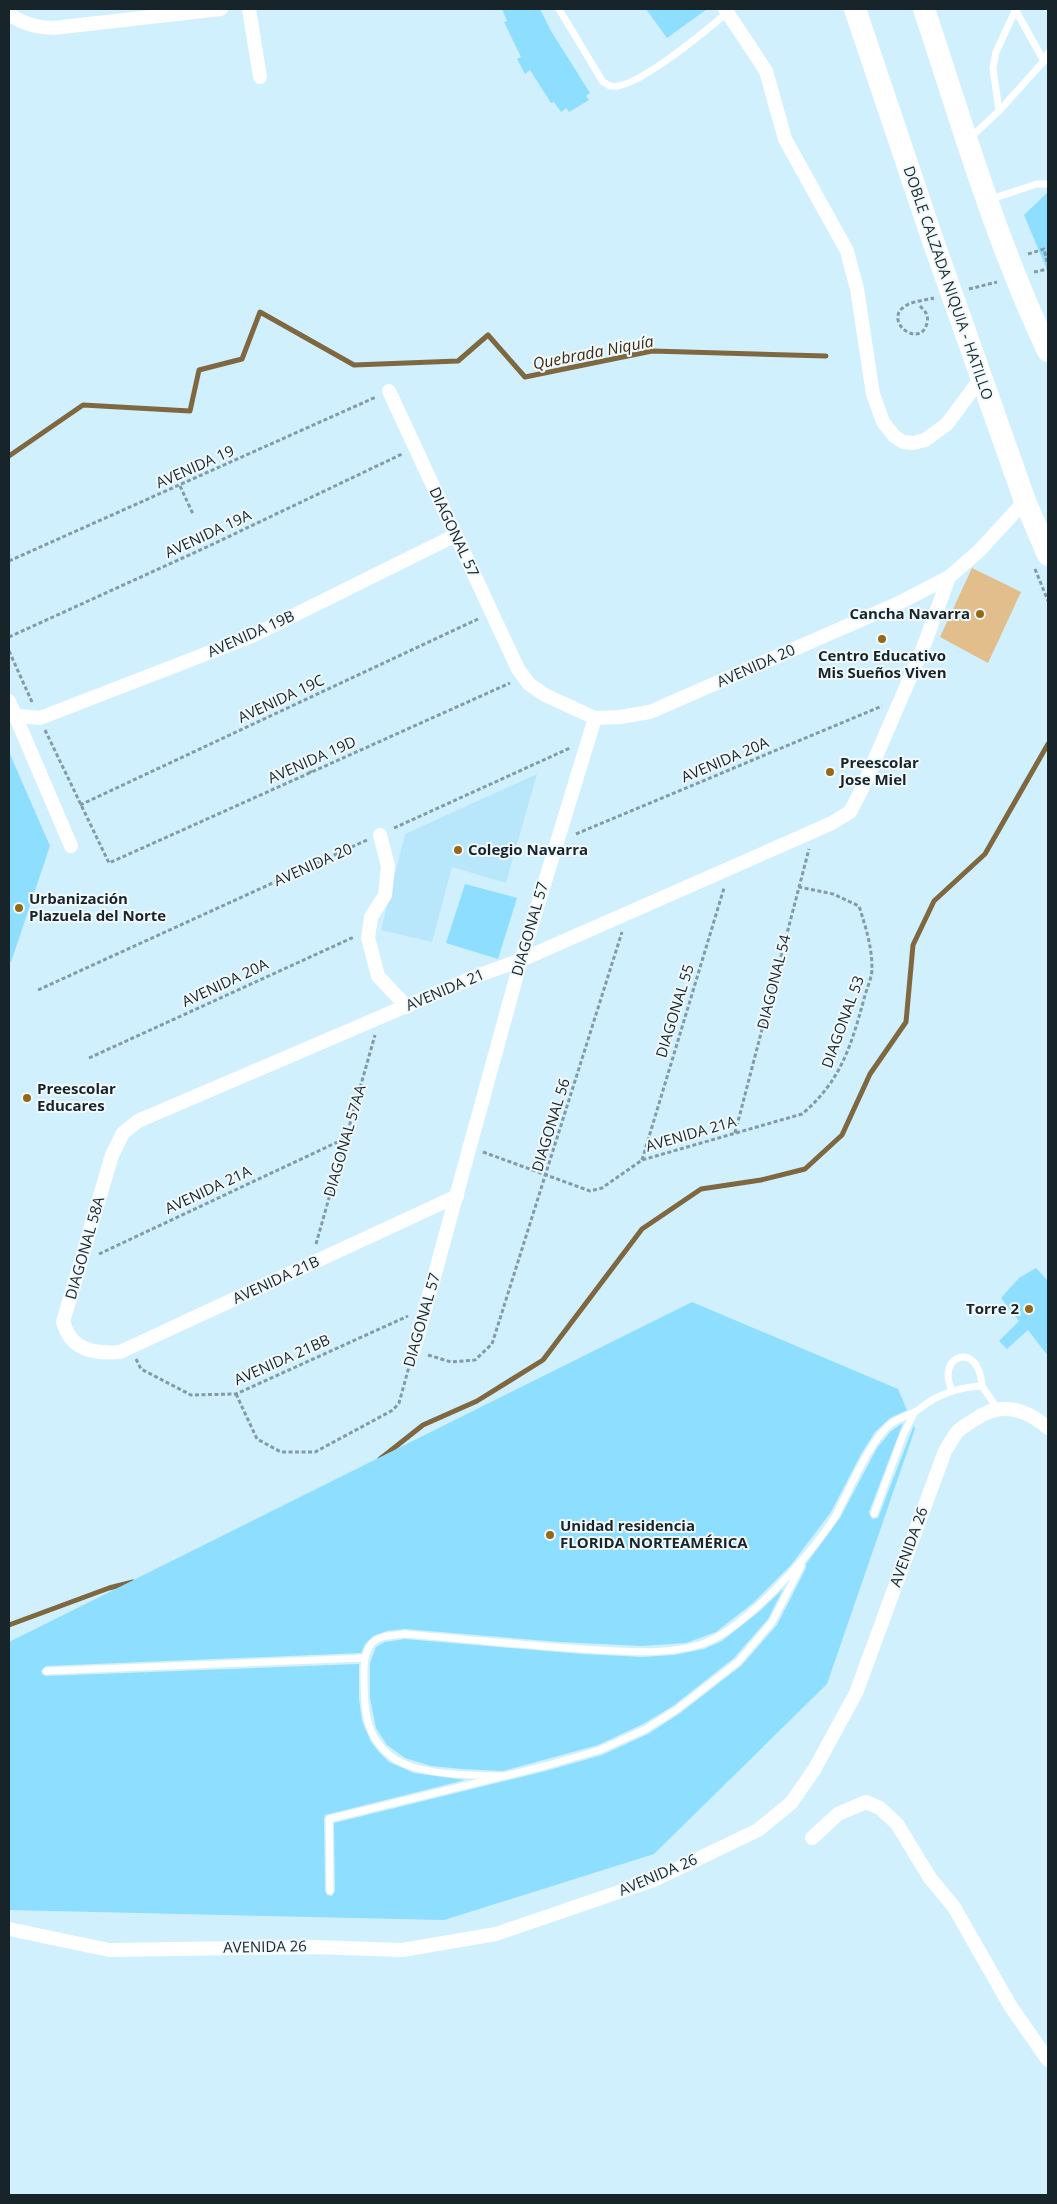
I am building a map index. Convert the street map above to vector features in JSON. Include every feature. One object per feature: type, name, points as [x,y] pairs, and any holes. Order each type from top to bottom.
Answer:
[{"type":"highway","name":"DOBLE CALZADA NIQUIA - HATILLO","points":[[855,9],[930,235],[1025,501],[1048,555]]},
{"type":"highway","points":[[924,9],[988,200],[1044,342]]},
{"type":"street","points":[[9,14],[22,22],[38,27],[53,28],[221,9]]},
{"type":"street","points":[[249,9],[260,77]]},
{"type":"street","points":[[727,11],[766,71],[785,139],[847,251],[856,289],[873,394],[882,422],[894,436],[903,442],[914,443],[925,440],[947,424],[981,378]]},
{"type":"street","name":"DIAGONAL 57","points":[[389,391],[514,663],[524,677],[544,695],[595,718],[521,960],[414,1350]]},
{"type":"street","name":"AVENIDA 20","points":[[595,718],[620,717],[650,712],[897,604],[949,577],[979,551],[1025,501]]},
{"type":"street","name":"AVENIDA 19B","points":[[40,718],[252,636],[456,535]]},
{"type":"street","points":[[901,698],[923,648],[949,577]]},
{"type":"street","name":"AVENIDA 21","points":[[123,1133],[138,1121],[474,977],[521,960],[813,832],[850,812],[861,792],[901,698]]},
{"type":"street","points":[[9,701],[12,716],[71,846]]},
{"type":"street","points":[[12,716],[40,718]]},
{"type":"street","points":[[380,834],[388,866],[385,895],[371,917],[368,938],[378,976],[407,1007]]},
{"type":"street","name":"DIAGONAL 58A","points":[[92,1351],[74,1343],[66,1335],[63,1322],[112,1155],[123,1133]]},
{"type":"street","name":"AVENIDA 21B","points":[[92,1351],[104,1353],[120,1352],[457,1196]]},
{"type":"street","points":[[997,1408],[1012,1408],[1027,1412],[1048,1428]]},
{"type":"street","name":"AVENIDA 26","points":[[9,1929],[109,1950],[315,1947],[402,1950],[496,1934],[654,1880],[758,1830],[791,1803],[814,1770],[856,1693],[945,1451],[959,1430],[978,1417],[997,1408]]},
{"type":"street","points":[[812,1838],[838,1814],[866,1802],[880,1808],[897,1824],[930,1878],[954,1907],[1011,2007],[1048,2060]]},
{"type":"lane","points":[[559,9],[603,82],[610,86],[622,84],[651,71],[674,55],[727,11]]},
{"type":"lane","points":[[999,111],[993,68],[996,52],[1016,10]]},
{"type":"lane","points":[[1016,10],[1044,61]]},
{"type":"lane","points":[[968,140],[999,111],[1044,61],[1048,53]]},
{"type":"lane","points":[[988,200],[1037,184],[1048,184]]},
{"type":"lane","points":[[952,1390],[948,1384],[947,1370],[951,1364],[963,1358],[969,1359],[977,1364],[982,1386],[997,1408]]},
{"type":"lane","points":[[330,1891],[329,1819],[600,1750],[646,1729],[676,1710],[738,1662],[772,1622],[803,1561],[835,1517],[866,1458],[887,1427],[900,1417],[914,1413],[952,1390],[969,1386],[982,1386]]},
{"type":"lane","points":[[874,1514],[903,1436],[914,1413]]},
{"type":"lane","points":[[503,1776],[437,1772],[420,1769],[393,1758],[374,1738],[365,1718],[363,1695],[364,1658],[373,1642],[386,1636],[405,1634],[600,1650],[667,1651],[683,1649],[720,1636],[749,1613],[803,1561]]},
{"type":"lane","points":[[46,1671],[364,1658]]},
{"type":"path","points":[[1029,274],[1048,267],[1044,249]]},
{"type":"path","points":[[963,291],[1001,281]]},
{"type":"path","points":[[920,306],[926,311],[928,318],[926,326],[921,332],[913,334],[906,332],[900,326],[898,319],[900,311],[906,305],[934,298]]},
{"type":"path","name":"AVENIDA 19","points":[[9,561],[389,391]]},
{"type":"path","name":"AVENIDA 19A","points":[[9,638],[415,448]]},
{"type":"path","points":[[180,486],[193,514]]},
{"type":"path","name":"AVENIDA 19C","points":[[80,805],[491,613]]},
{"type":"path","points":[[9,651],[80,805]]},
{"type":"path","name":"AVENIDA 19D","points":[[80,805],[109,863],[524,677]]},
{"type":"path","name":"AVENIDA 20A","points":[[557,842],[901,698]]},
{"type":"path","name":"AVENIDA 20","points":[[38,990],[588,740]]},
{"type":"path","points":[[304,759],[311,773]]},
{"type":"path","name":"DIAGONAL 54","points":[[735,1133],[813,832]]},
{"type":"path","name":"DIAGONAL 55","points":[[642,1160],[730,868]]},
{"type":"path","name":"DIAGONAL 53","points":[[799,887],[833,894],[859,906],[870,940],[872,972],[845,1058],[830,1086]]},
{"type":"path","name":"DIAGONAL 56","points":[[414,1350],[451,1362],[475,1360],[492,1344],[547,1176],[629,912]]},
{"type":"path","name":"AVENIDA 20A","points":[[89,1058],[370,930]]},
{"type":"path","name":"DIAGONAL 57AA","points":[[310,1264],[380,1018]]},
{"type":"path","name":"AVENIDA 21A","points":[[470,1148],[590,1191],[602,1188],[642,1160],[802,1114],[830,1086]]},
{"type":"path","name":"AVENIDA 21A","points":[[80,1263],[346,1138]]},
{"type":"path","name":"AVENIDA 21BB","points":[[131,1347],[141,1369],[191,1395],[236,1394],[426,1308]]},
{"type":"path","name":"DIAGONAL 57","points":[[236,1394],[257,1439],[281,1452],[315,1452],[393,1410],[399,1403],[414,1350]]},
{"type":"shaded area","name":"Cancha Navarra","points":[[972,568],[1021,592],[988,663],[940,637]]},
{"type":"shaded area","name":"Colegio Navarra","points":[[537,774],[506,883],[452,867],[432,942],[381,930],[405,834]]},
{"type":"building","points":[[502,9],[540,9],[551,31],[590,93],[586,96],[589,100],[569,112],[566,108],[561,112],[554,102],[551,103],[530,70],[525,74],[517,59],[521,57],[504,22],[507,21]]},
{"type":"building","points":[[646,9],[707,9],[667,38]]},
{"type":"building","points":[[1048,192],[1048,272],[1024,215]]},
{"type":"building","name":"Urbanización Plazuela del Norte","points":[[9,752],[50,846],[11,962],[9,961]]},
{"type":"building","points":[[465,884],[517,898],[498,959],[446,943]]},
{"type":"building","name":"Torre 2","points":[[1036,1268],[1048,1281],[1048,1356],[1028,1330],[1007,1349],[999,1341],[1019,1321],[1001,1298],[1019,1278]]},
{"type":"building","name":"Unidad residencia FLORIDA NORTEAMÉRICA","points":[[692,1302],[898,1389],[907,1410],[890,1418],[875,1432],[861,1454],[831,1512],[791,1565],[753,1603],[716,1632],[686,1643],[642,1646],[560,1642],[405,1629],[387,1631],[373,1636],[365,1644],[361,1653],[46,1666],[41,1671],[46,1676],[359,1664],[359,1699],[362,1721],[371,1742],[379,1752],[389,1762],[414,1773],[465,1780],[325,1815],[325,1891],[327,1895],[332,1896],[335,1891],[334,1823],[546,1771],[602,1755],[648,1734],[679,1714],[741,1666],[777,1625],[806,1568],[806,1564],[840,1518],[877,1448],[891,1431],[903,1423],[869,1512],[872,1519],[878,1518],[914,1425],[915,1429],[827,1684],[654,1854],[444,1920],[9,1910],[9,1642]]},
{"type":"building","points":[[783,1589],[768,1619],[734,1658],[673,1706],[643,1724],[598,1745],[503,1771],[462,1769],[431,1766],[405,1758],[387,1745],[376,1728],[370,1698],[370,1663],[376,1647],[385,1642],[405,1639],[582,1654],[642,1657],[674,1655],[704,1649],[722,1641],[760,1611]]},
{"type":"waterway","name":"Quebrada Niquía","points":[[9,456],[83,405],[190,411],[199,370],[242,359],[260,312],[354,365],[458,361],[488,335],[525,377],[652,351],[826,356]]},
{"type":"waterway","points":[[380,1459],[423,1425],[477,1401],[543,1360],[642,1229],[701,1189],[761,1180],[805,1169],[842,1135],[870,1074],[906,1022],[913,945],[934,901],[985,854],[1048,744]]},
{"type":"waterway","points":[[9,1625],[109,1588],[133,1582]]},
{"type":"place","name":"Cancha Navarra","points":[[980,614]]},
{"type":"place","name":"Centro Educativo Mis Sueños Viven","points":[[882,639]]},
{"type":"place","name":"Preescolar Jose Miel","points":[[830,772]]},
{"type":"place","name":"Colegio Navarra","points":[[458,850]]},
{"type":"place","name":"Urbanización Plazuela del Norte","points":[[19,908]]},
{"type":"place","name":"Preescolar Educares","points":[[27,1098]]},
{"type":"place","name":"Torre 2","points":[[1029,1309]]},
{"type":"place","name":"Unidad residencia FLORIDA NORTEAMÉRICA","points":[[550,1535]]}]
